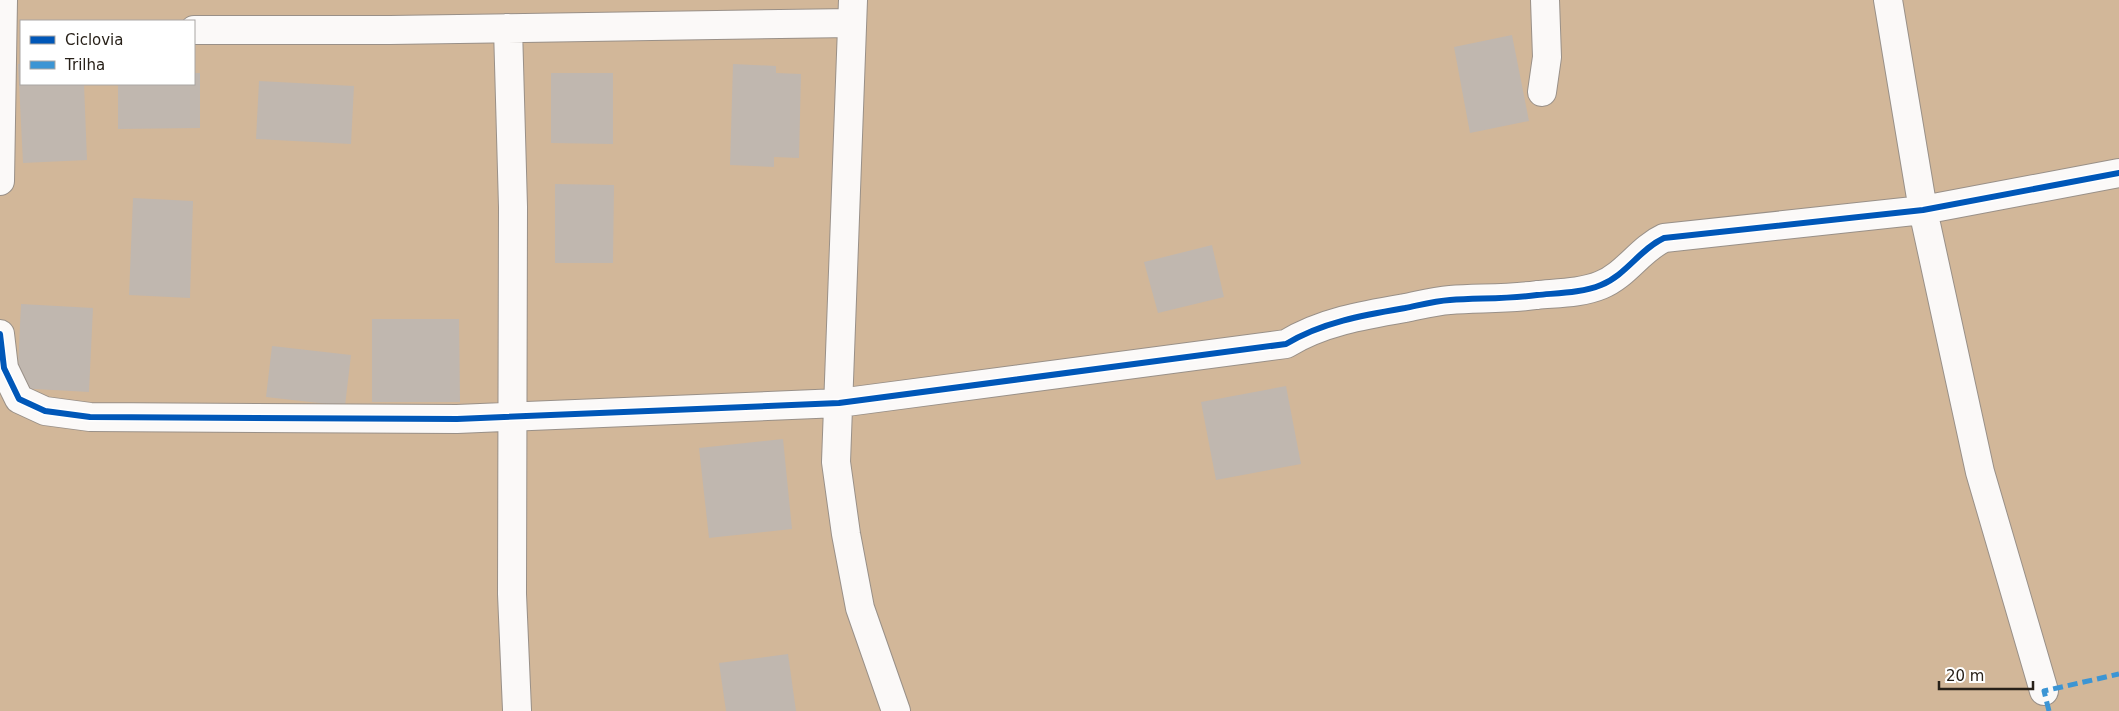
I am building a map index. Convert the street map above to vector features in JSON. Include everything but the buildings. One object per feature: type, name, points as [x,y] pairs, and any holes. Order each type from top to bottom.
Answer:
[{"type":"street","points":[[0,181],[13,29],[3,0]]},
{"type":"street","points":[[1542,92],[1547,57],[1545,0]]},
{"type":"street","points":[[1888,0],[1923,210],[1980,472],[2044,690]]},
{"type":"street","points":[[195,30],[508,28],[853,12],[836,462],[849,552],[860,608],[896,711]]},
{"type":"street","points":[[508,28],[513,207],[512,594],[517,710]]},
{"type":"street","points":[[0,334],[9,403],[45,411],[90,417],[457,419],[839,403],[1286,344],[1303,334],[1325,325],[1378,312],[1448,300],[1512,298],[1587,289],[1602,285],[1653,243],[1664,238],[1923,210],[2119,173]]},
{"type":"shaded area","points":[[0,0],[2119,0],[2119,711],[0,711]]},
{"type":"marked path","points":[[2049,711],[2044,691],[2119,674]]},
{"type":"cycle path","points":[[0,334],[4,368],[19,399],[45,411],[90,417],[457,419],[839,403],[1286,344],[1314,330],[1344,320],[1433,302],[1504,298],[1594,288],[1610,281],[1655,243],[1664,238],[1923,210],[2119,173]]}]
